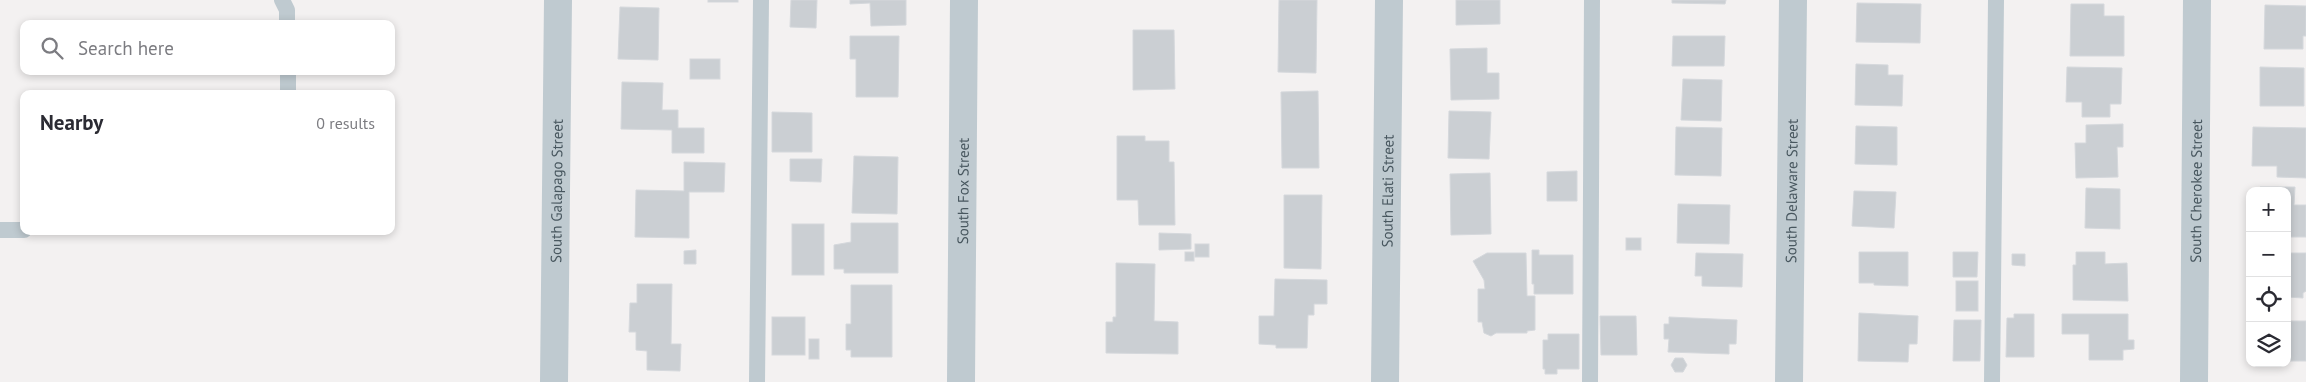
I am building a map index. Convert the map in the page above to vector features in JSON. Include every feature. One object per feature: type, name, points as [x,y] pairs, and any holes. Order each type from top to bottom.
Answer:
[{"type":"street","name":"South Galapago Street","points":[[554,382],[558,0]]},
{"type":"street","name":"South Fox Street","points":[[961,382],[964,0]]},
{"type":"street","name":"South Elati Street","points":[[1386,382],[1389,0]]},
{"type":"street","name":"South Delaware Street","points":[[1789,382],[1793,0]]},
{"type":"street","name":"South Cherokee Street","points":[[2194,382],[2197,0]]},
{"type":"lane","points":[[282,0],[287,10],[287,20]]},
{"type":"lane","points":[[757,382],[761,0]]},
{"type":"lane","points":[[1590,382],[1592,0]]},
{"type":"lane","points":[[1992,382],[1996,0]]},
{"type":"lane","points":[[288,75],[288,90]]},
{"type":"lane","points":[[0,230],[20,230]]},
{"type":"building","points":[[708,0],[738,0],[738,2],[708,2]]},
{"type":"building","points":[[791,0],[817,0],[816,28],[790,27]]},
{"type":"building","points":[[850,0],[906,0],[906,25],[871,26],[870,3],[850,4]]},
{"type":"building","points":[[1279,0],[1317,0],[1316,73],[1278,72]]},
{"type":"building","points":[[1456,0],[1500,0],[1500,24],[1456,25]]},
{"type":"building","points":[[1672,0],[1726,0],[1725,4],[1672,3]]},
{"type":"building","points":[[1857,3],[1921,4],[1920,43],[1856,42]]},
{"type":"building","points":[[2071,4],[2104,4],[2104,16],[2124,16],[2124,56],[2070,56]]},
{"type":"building","points":[[2265,5],[2306,6],[2306,36],[2303,36],[2303,49],[2264,49]]},
{"type":"building","points":[[620,7],[659,8],[658,60],[618,59]]},
{"type":"building","points":[[1133,30],[1174,30],[1175,89],[1133,90]]},
{"type":"building","points":[[850,36],[899,36],[898,97],[856,97],[856,59],[850,59]]},
{"type":"building","points":[[1673,36],[1725,36],[1724,66],[1672,66]]},
{"type":"building","points":[[1487,48],[1487,73],[1499,73],[1499,99],[1451,100],[1450,49]]},
{"type":"building","points":[[690,59],[720,59],[720,79],[690,79]]},
{"type":"building","points":[[1856,64],[1888,65],[1888,75],[1903,75],[1902,106],[1855,105]]},
{"type":"building","points":[[2067,67],[2122,68],[2121,104],[2110,104],[2110,117],[2082,117],[2082,102],[2066,102]]},
{"type":"building","points":[[2260,67],[2304,68],[2304,106],[2260,106]]},
{"type":"building","points":[[1683,79],[1722,80],[1721,121],[1681,120]]},
{"type":"building","points":[[622,82],[663,83],[662,110],[678,110],[678,128],[704,128],[704,153],[672,153],[672,130],[621,129]]},
{"type":"building","points":[[1318,91],[1319,168],[1282,168],[1281,92]]},
{"type":"building","points":[[1449,111],[1491,112],[1489,159],[1448,158]]},
{"type":"building","points":[[772,112],[812,113],[812,152],[772,152]]},
{"type":"building","points":[[2123,124],[2123,147],[2117,147],[2118,177],[2076,178],[2075,143],[2086,143],[2086,125]]},
{"type":"building","points":[[1856,126],[1897,127],[1897,165],[1855,164]]},
{"type":"building","points":[[1676,127],[1722,128],[1721,176],[1675,175]]},
{"type":"building","points":[[2253,127],[2306,128],[2306,178],[2277,177],[2277,166],[2252,166]]},
{"type":"building","points":[[1117,136],[1145,136],[1145,141],[1169,141],[1169,162],[1174,162],[1175,225],[1139,225],[1138,200],[1117,200]]},
{"type":"building","points":[[854,156],[898,157],[897,214],[852,213]]},
{"type":"building","points":[[790,159],[822,159],[821,182],[790,181]]},
{"type":"building","points":[[684,162],[725,163],[724,192],[689,192],[689,238],[635,237],[636,190],[684,191]]},
{"type":"building","points":[[1577,171],[1577,201],[1547,201],[1547,172]]},
{"type":"building","points":[[1490,173],[1491,234],[1451,235],[1450,174]]},
{"type":"building","points":[[2291,187],[2295,187],[2294,205],[2306,205],[2306,237],[2291,237]]},
{"type":"building","points":[[2086,188],[2120,189],[2120,229],[2085,228]]},
{"type":"building","points":[[1854,191],[1896,192],[1894,228],[1852,226]]},
{"type":"building","points":[[1284,195],[1322,195],[1321,269],[1284,268]]},
{"type":"building","points":[[1678,204],[1730,205],[1729,244],[1677,243]]},
{"type":"building","points":[[851,223],[898,223],[898,273],[844,273],[844,269],[834,269],[834,245],[851,242]]},
{"type":"building","points":[[792,224],[824,224],[824,275],[792,275]]},
{"type":"building","points":[[1159,233],[1191,234],[1191,249],[1159,250]]},
{"type":"building","points":[[1626,238],[1641,238],[1641,250],[1626,250]]},
{"type":"building","points":[[1195,244],[1209,244],[1209,257],[1195,257]]},
{"type":"building","points":[[696,250],[696,264],[684,264],[684,251]]},
{"type":"building","points":[[1532,250],[1539,250],[1539,255],[1573,255],[1573,294],[1534,294],[1534,284],[1532,284]]},
{"type":"building","points":[[1185,252],[1194,252],[1194,261],[1185,261]]},
{"type":"building","points":[[1859,252],[1908,252],[1908,286],[1859,283]]},
{"type":"building","points":[[1953,252],[1978,252],[1977,277],[1953,277]]},
{"type":"building","points":[[2076,252],[2105,252],[2105,264],[2127,263],[2128,301],[2073,300],[2073,265],[2076,265]]},
{"type":"building","points":[[1487,253],[1526,253],[1527,296],[1535,296],[1535,330],[1527,331],[1527,333],[1496,333],[1491,336],[1484,333],[1482,322],[1478,322],[1478,289],[1485,289],[1484,280],[1473,261]]},
{"type":"building","points":[[1696,253],[1743,254],[1742,287],[1702,286],[1702,276],[1695,276]]},
{"type":"building","points":[[2291,253],[2306,253],[2306,291],[2303,293],[2303,298],[2291,297]]},
{"type":"building","points":[[2012,254],[2025,254],[2025,266],[2012,265]]},
{"type":"building","points":[[1116,263],[1155,264],[1154,321],[1178,322],[1178,354],[1106,353],[1106,322],[1113,322],[1113,317],[1116,317]]},
{"type":"building","points":[[1275,279],[1327,280],[1327,304],[1314,304],[1314,315],[1308,315],[1307,348],[1276,348],[1276,345],[1259,344],[1259,316],[1274,316]]},
{"type":"building","points":[[1956,281],[1978,281],[1978,311],[1956,311]]},
{"type":"building","points":[[637,284],[672,284],[671,344],[681,344],[680,371],[647,370],[647,351],[636,350],[636,332],[629,332],[630,303],[637,303]]},
{"type":"building","points":[[851,285],[892,285],[892,357],[851,357],[851,350],[846,350],[846,324],[851,324]]},
{"type":"building","points":[[1859,313],[1918,316],[1917,344],[1909,344],[1908,362],[1858,361]]},
{"type":"building","points":[[2014,314],[2034,314],[2034,357],[2006,357],[2007,318],[2014,318]]},
{"type":"building","points":[[2062,314],[2128,314],[2128,340],[2134,340],[2134,349],[2123,350],[2123,360],[2089,360],[2089,334],[2062,334]]},
{"type":"building","points":[[1600,316],[1636,316],[1637,355],[1601,355]]},
{"type":"building","points":[[772,317],[805,317],[805,355],[772,355]]},
{"type":"building","points":[[1669,317],[1737,320],[1736,344],[1729,344],[1729,354],[1668,352],[1669,339],[1664,339],[1664,324],[1669,324]]},
{"type":"building","points":[[1954,320],[1981,320],[1980,361],[1953,361]]},
{"type":"building","points":[[2291,321],[2306,321],[2306,361],[2291,361]]},
{"type":"building","points":[[1548,334],[1579,334],[1579,369],[1557,369],[1557,374],[1545,374],[1545,369],[1543,369],[1543,340],[1548,340]]},
{"type":"building","points":[[809,339],[819,339],[819,359],[809,359]]},
{"type":"building","points":[[1675,358],[1683,358],[1687,365],[1683,372],[1675,372],[1671,365]]}]
